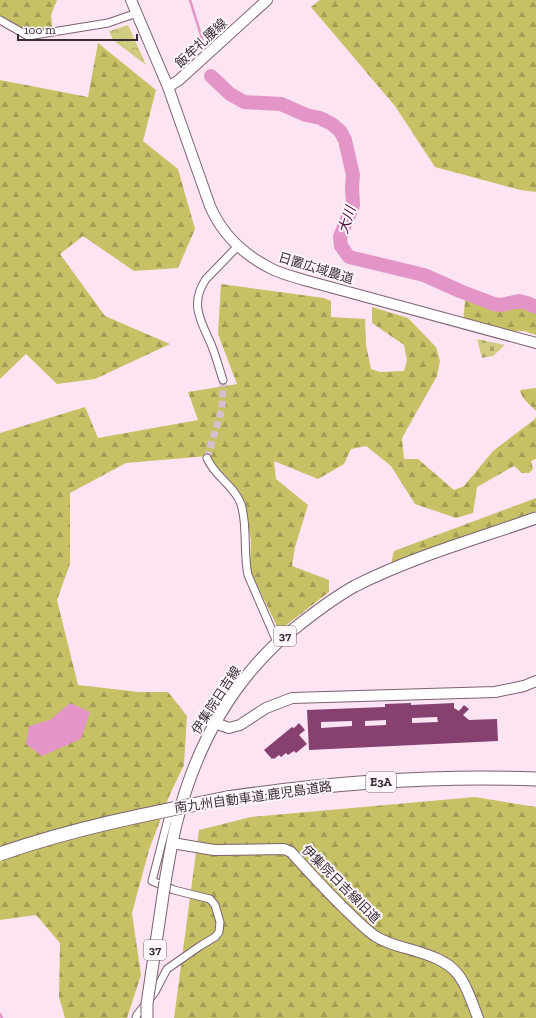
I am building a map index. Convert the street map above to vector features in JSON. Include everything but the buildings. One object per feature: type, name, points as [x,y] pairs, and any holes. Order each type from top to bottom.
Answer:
[{"type":"highway","name":"南九州自動車道;鹿児島道路","points":[[0,854],[88,828],[149,813],[227,798],[280,790],[404,780],[465,778],[536,780]]},
{"type":"main road","name":"伊集院日吉線","points":[[147,1018],[147,1004],[165,882],[177,817],[199,753],[238,687],[277,642],[337,596],[372,578],[420,559],[536,518]]},
{"type":"street","name":"日置広域農道","points":[[131,0],[168,87],[212,211],[224,231],[252,258],[273,270],[304,280],[536,343]]},
{"type":"street","name":"飯牟礼腰線","points":[[168,87],[179,80],[267,0]]},
{"type":"street","points":[[0,20],[28,36],[108,23],[137,13]]},
{"type":"street","points":[[224,380],[200,321],[198,314],[198,299],[202,285],[206,279],[238,246]]},
{"type":"street","points":[[207,458],[210,466],[233,489],[241,505],[245,534],[246,568],[277,642]]},
{"type":"street","points":[[215,724],[229,728],[240,725],[266,708],[292,698],[495,692],[524,686],[536,681]]},
{"type":"street","points":[[136,1018],[155,992],[167,969],[200,946],[211,941],[219,932],[220,922],[218,911],[210,899],[174,890],[152,881],[168,819],[177,817]]},
{"type":"street","name":"伊集院日吉線旧道","points":[[172,843],[214,850],[284,849],[291,852],[324,889],[358,922],[376,936],[389,944],[441,960],[452,967],[467,988],[478,1018]]},
{"type":"green space","points":[[0,0],[57,0],[51,15],[53,31],[2,25],[0,23]]},
{"type":"green space","points":[[320,0],[536,0],[536,192],[520,190],[435,167],[395,106],[311,7]]},
{"type":"green space","points":[[128,25],[146,65],[113,40],[109,31]]},
{"type":"green space","points":[[98,43],[156,90],[143,141],[178,169],[195,229],[178,268],[134,271],[83,236],[60,254],[105,316],[170,344],[95,379],[57,384],[26,354],[0,379],[0,80],[88,97]]},
{"type":"green space","points":[[221,284],[324,298],[331,301],[331,317],[365,319],[366,345],[371,369],[380,372],[404,371],[407,360],[404,345],[372,323],[372,307],[408,318],[436,347],[440,361],[437,376],[402,438],[404,459],[418,459],[454,490],[464,486],[493,451],[535,419],[536,416],[536,459],[531,461],[533,469],[529,473],[522,473],[514,466],[477,487],[473,513],[456,518],[415,504],[391,466],[366,446],[351,449],[344,464],[318,479],[274,461],[276,479],[308,505],[295,547],[292,566],[329,580],[329,592],[285,626],[277,626],[250,571],[251,540],[240,492],[208,456],[126,463],[70,493],[70,564],[57,600],[78,685],[139,692],[168,692],[187,716],[184,765],[170,794],[149,850],[132,913],[141,975],[127,1018],[65,1018],[59,997],[60,943],[36,915],[0,920],[0,433],[85,407],[98,438],[198,420],[188,392],[237,384],[218,334]]},
{"type":"green space","points":[[470,300],[506,310],[528,307],[536,310],[536,335],[524,331],[495,332],[463,322],[465,301]]},
{"type":"green space","points":[[477,339],[505,345],[493,356],[482,358]]},
{"type":"green space","points":[[536,388],[536,411],[524,399],[520,390]]},
{"type":"green space","points":[[536,498],[536,511],[391,564],[394,551]]},
{"type":"green space","points":[[475,797],[536,807],[536,1018],[174,1018],[199,830],[251,817]]},
{"type":"shaded area","points":[[70,703],[90,712],[81,739],[42,756],[26,744],[29,726],[50,720]]},
{"type":"waterway","points":[[190,0],[204,45]]},
{"type":"waterway","name":"大川","points":[[211,76],[230,94],[244,102],[281,104],[306,115],[320,118],[332,124],[340,131],[345,140],[353,175],[353,205],[340,237],[341,246],[349,257],[424,275],[494,304],[501,305],[519,301],[536,307]]},
{"type":"waterway","points":[[0,1014],[2,1018]]},
{"type":"tunnel","points":[[207,458],[222,409],[223,380]]}]
